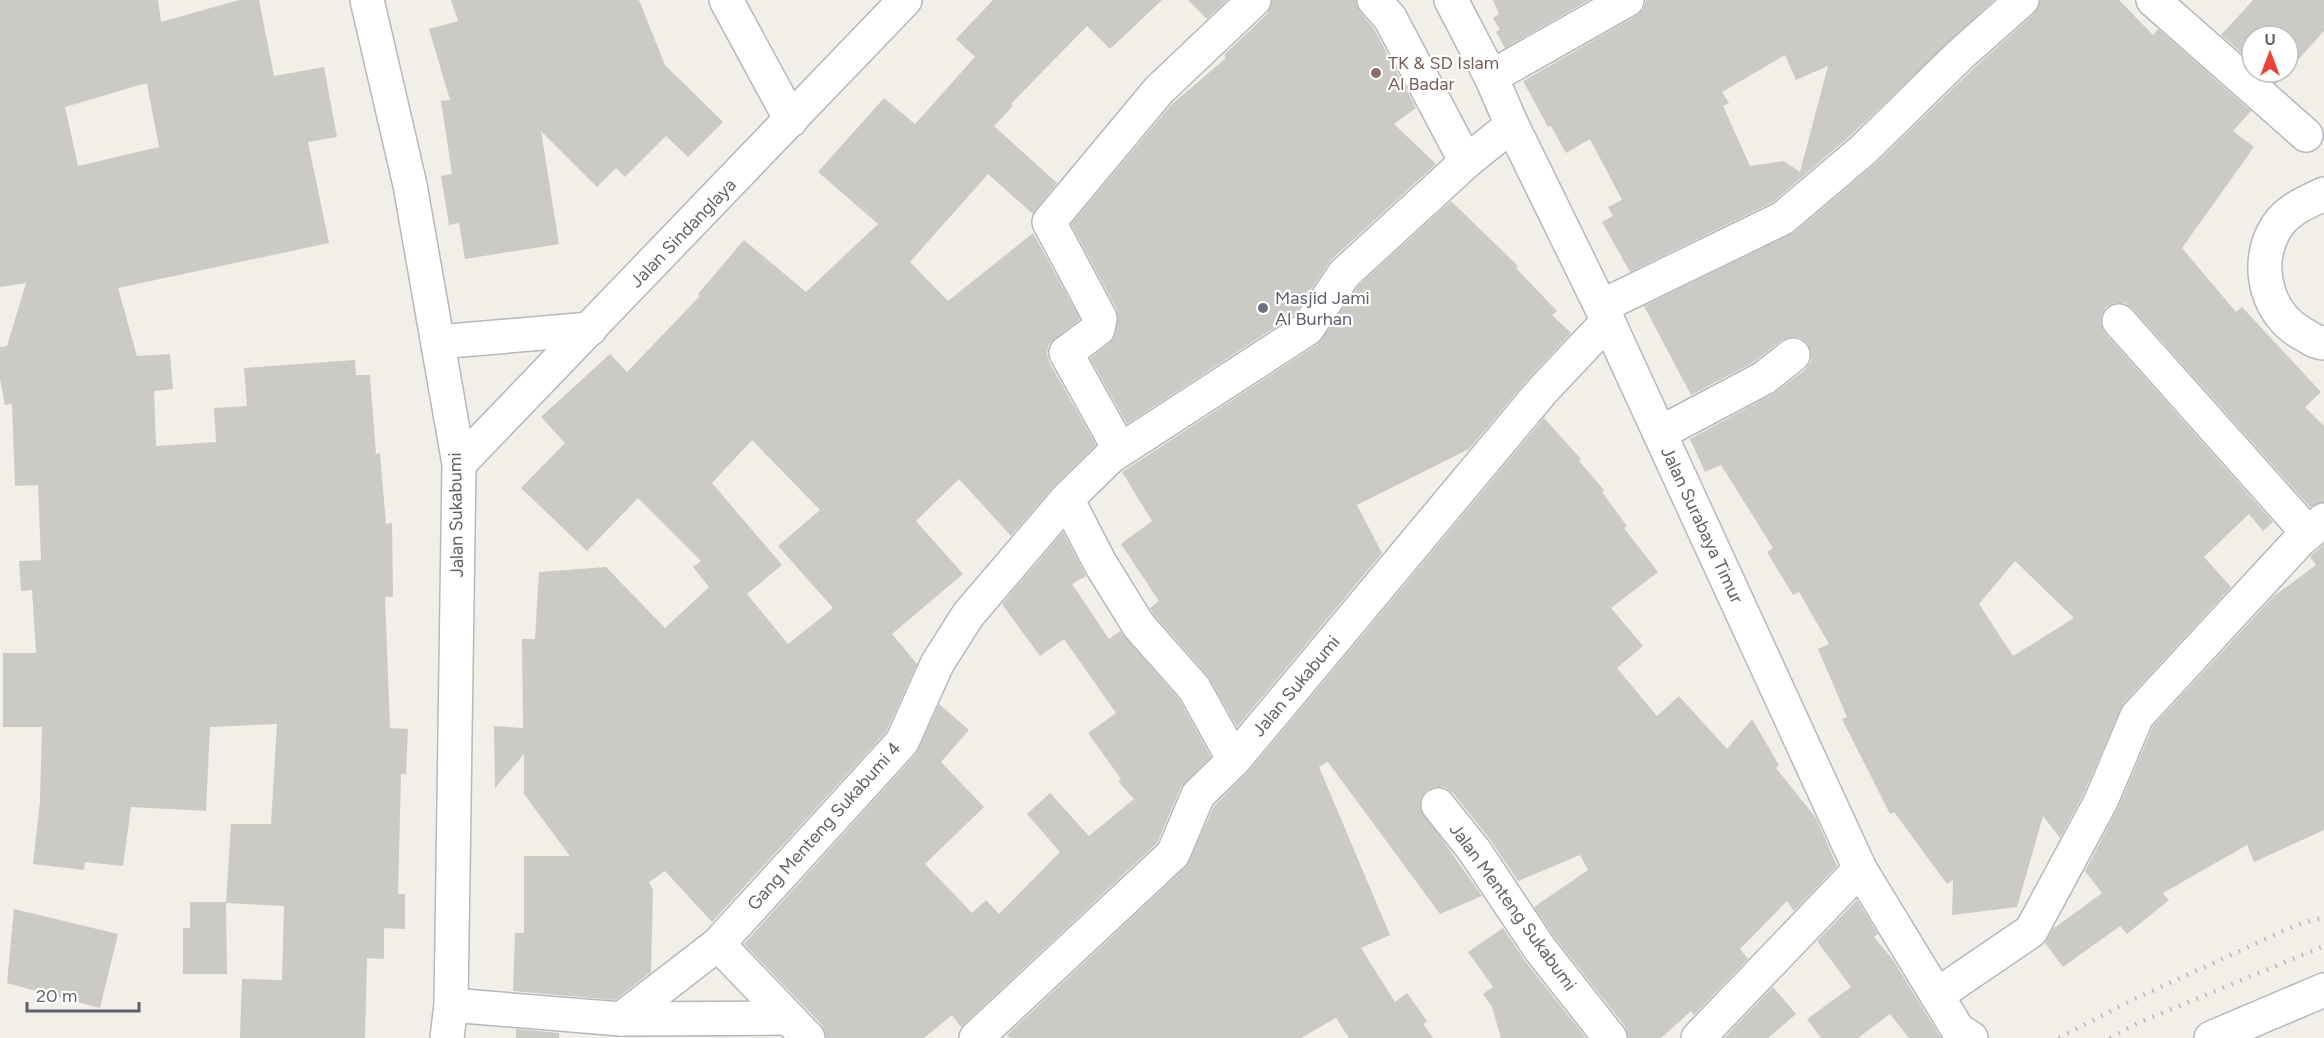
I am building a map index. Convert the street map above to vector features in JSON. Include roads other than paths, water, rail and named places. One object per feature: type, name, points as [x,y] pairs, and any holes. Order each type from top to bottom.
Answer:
[{"type":"street","name":"Jalan Sukabumi","points":[[366,0],[410,185],[459,464],[451,1005],[447,1038]]},
{"type":"street","points":[[726,0],[791,120]]},
{"type":"street","name":"Jalan Sindanglaya","points":[[459,464],[905,0]]},
{"type":"street","points":[[1120,450],[1066,353],[1098,329],[1100,318],[1049,222],[1159,90],[1254,0]]},
{"type":"street","points":[[1374,0],[1390,18],[1466,162]]},
{"type":"street","name":"Jalan Surabaya Timur","points":[[1450,0],[1491,77],[1512,125],[1605,314],[1860,869],[1958,1030],[1971,1038]]},
{"type":"street","points":[[1491,77],[1627,0]]},
{"type":"street","points":[[1605,314],[1783,218],[1863,150],[1960,55],[2022,0]]},
{"type":"street","points":[[2153,0],[2306,135]]},
{"type":"street","name":"Gang Menteng Sukabumi 4","points":[[621,1019],[718,944],[902,742],[937,664],[968,615],[1067,499],[1120,450],[1307,329],[1344,274],[1466,162],[1512,125]]},
{"type":"street","points":[[2324,195],[2296,206],[2273,232],[2264,265],[2269,299],[2290,327],[2324,343]]},
{"type":"street","name":"Jalan Sukabumi","points":[[976,1038],[1173,854],[1198,795],[1234,760],[1605,314]]},
{"type":"street","points":[[1937,995],[2031,931],[2101,801],[2137,716],[2316,526],[2119,321]]},
{"type":"street","points":[[438,342],[590,329]]},
{"type":"street","points":[[1660,433],[1764,378],[1793,355]]},
{"type":"street","points":[[1067,499],[1100,562],[1139,626],[1194,688],[1234,760]]},
{"type":"street","name":"Jalan Menteng Sukabumi","points":[[1438,805],[1474,850],[1540,949],[1610,1038]]},
{"type":"street","points":[[1698,1038],[1860,869]]},
{"type":"street","points":[[718,944],[797,1028]]},
{"type":"street","points":[[2211,1038],[2324,990]]},
{"type":"street","points":[[451,1005],[621,1019],[797,1028]]},
{"type":"railway","points":[[2059,1038],[2130,1001],[2294,926],[2324,917]]},
{"type":"railway","points":[[2110,1038],[2138,1023],[2324,946]]},
{"type":"place","name":"TK & SD Islam Al Badar","points":[[1376,73]]},
{"type":"place","name":"Masjid Jami Al Burhan","points":[[1263,308]]}]
